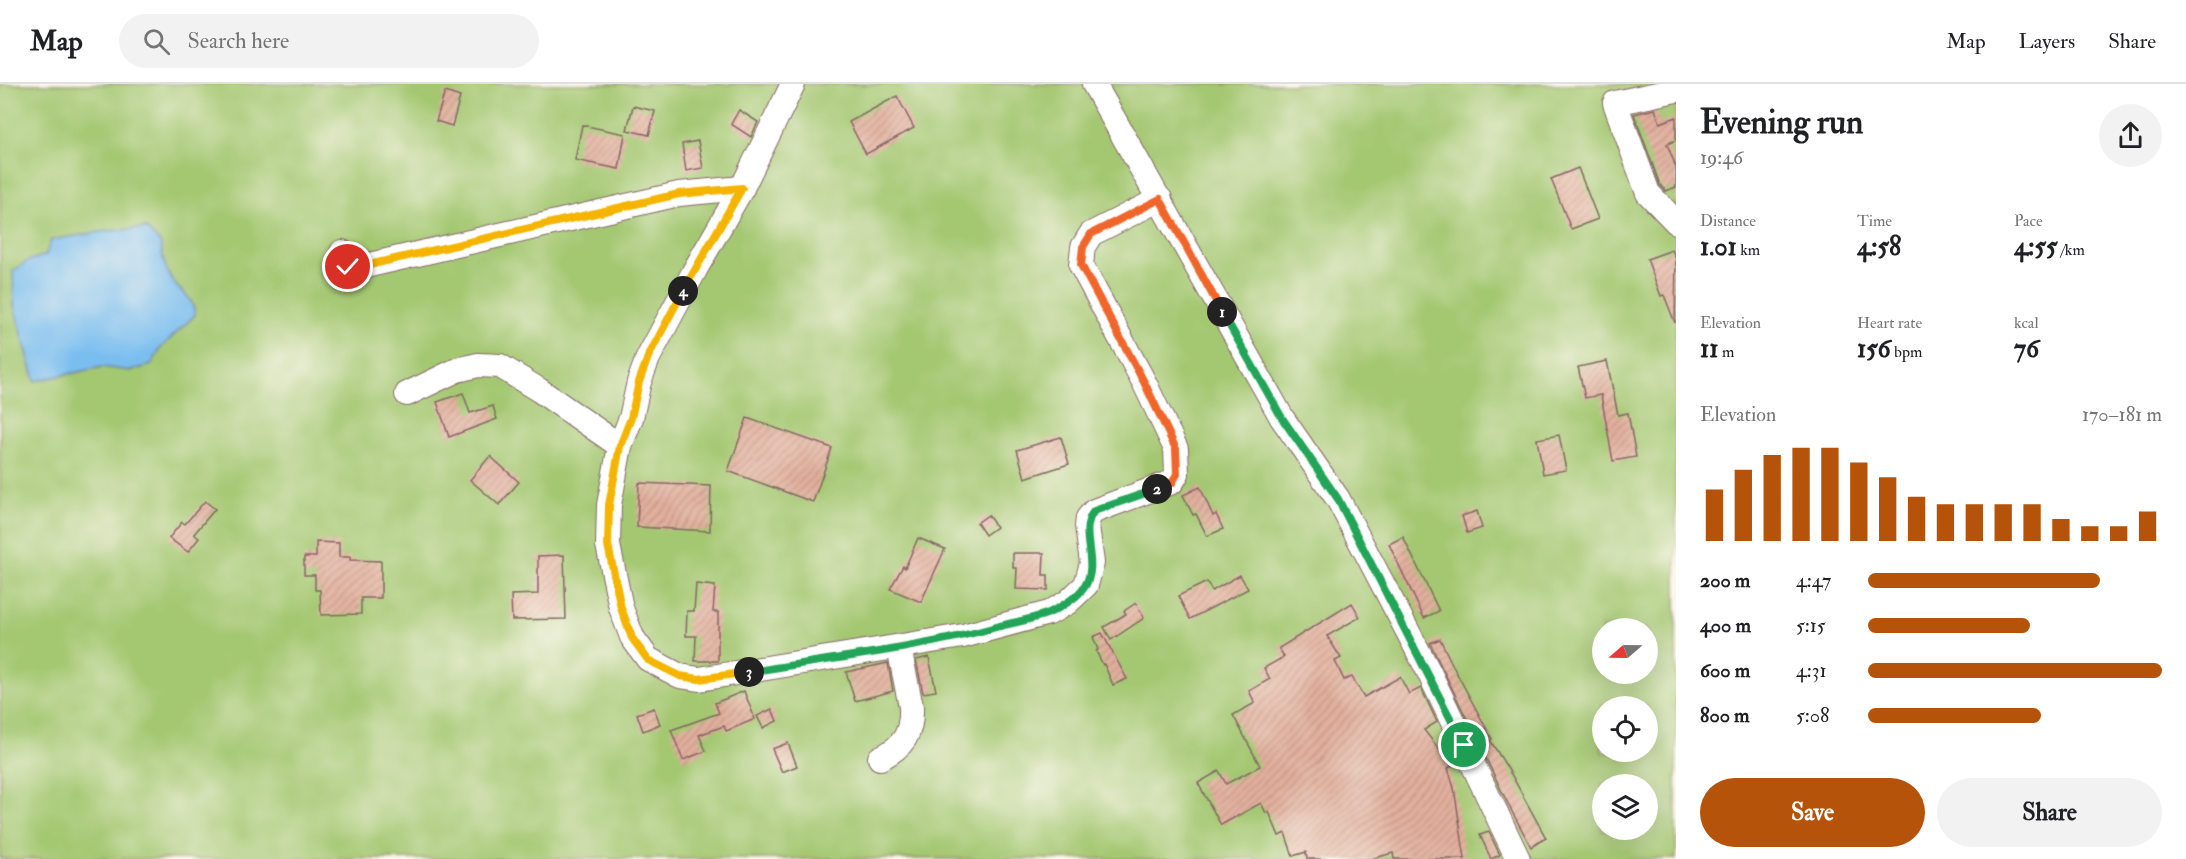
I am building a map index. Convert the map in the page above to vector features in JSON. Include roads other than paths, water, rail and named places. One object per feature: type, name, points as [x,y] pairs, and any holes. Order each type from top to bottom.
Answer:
[{"type":"street","points":[[793,84],[742,188],[648,357],[639,382],[631,418],[620,446],[609,505],[608,545],[621,608],[632,638],[648,660],[680,676],[699,679],[963,636],[1049,613],[1068,602],[1086,585],[1092,563],[1088,518],[1094,511],[1172,483],[1177,474],[1176,449],[1144,382],[1081,265],[1083,247],[1091,234],[1160,199]]},
{"type":"street","points":[[1094,84],[1282,418],[1338,499],[1428,670],[1518,859]]},
{"type":"street","points":[[1676,90],[1615,103],[1648,193],[1676,222]]},
{"type":"street","points":[[342,252],[345,264],[351,269],[679,194],[742,188]]},
{"type":"street","points":[[407,394],[457,370],[478,365],[500,366],[620,446]]},
{"type":"street","points":[[880,758],[895,751],[904,742],[912,717],[899,647]]},
{"type":"water","points":[[146,228],[161,244],[163,260],[169,275],[190,300],[195,315],[161,348],[151,365],[130,371],[102,367],[35,381],[14,306],[13,271],[28,261],[46,255],[51,240],[106,231]]}]
